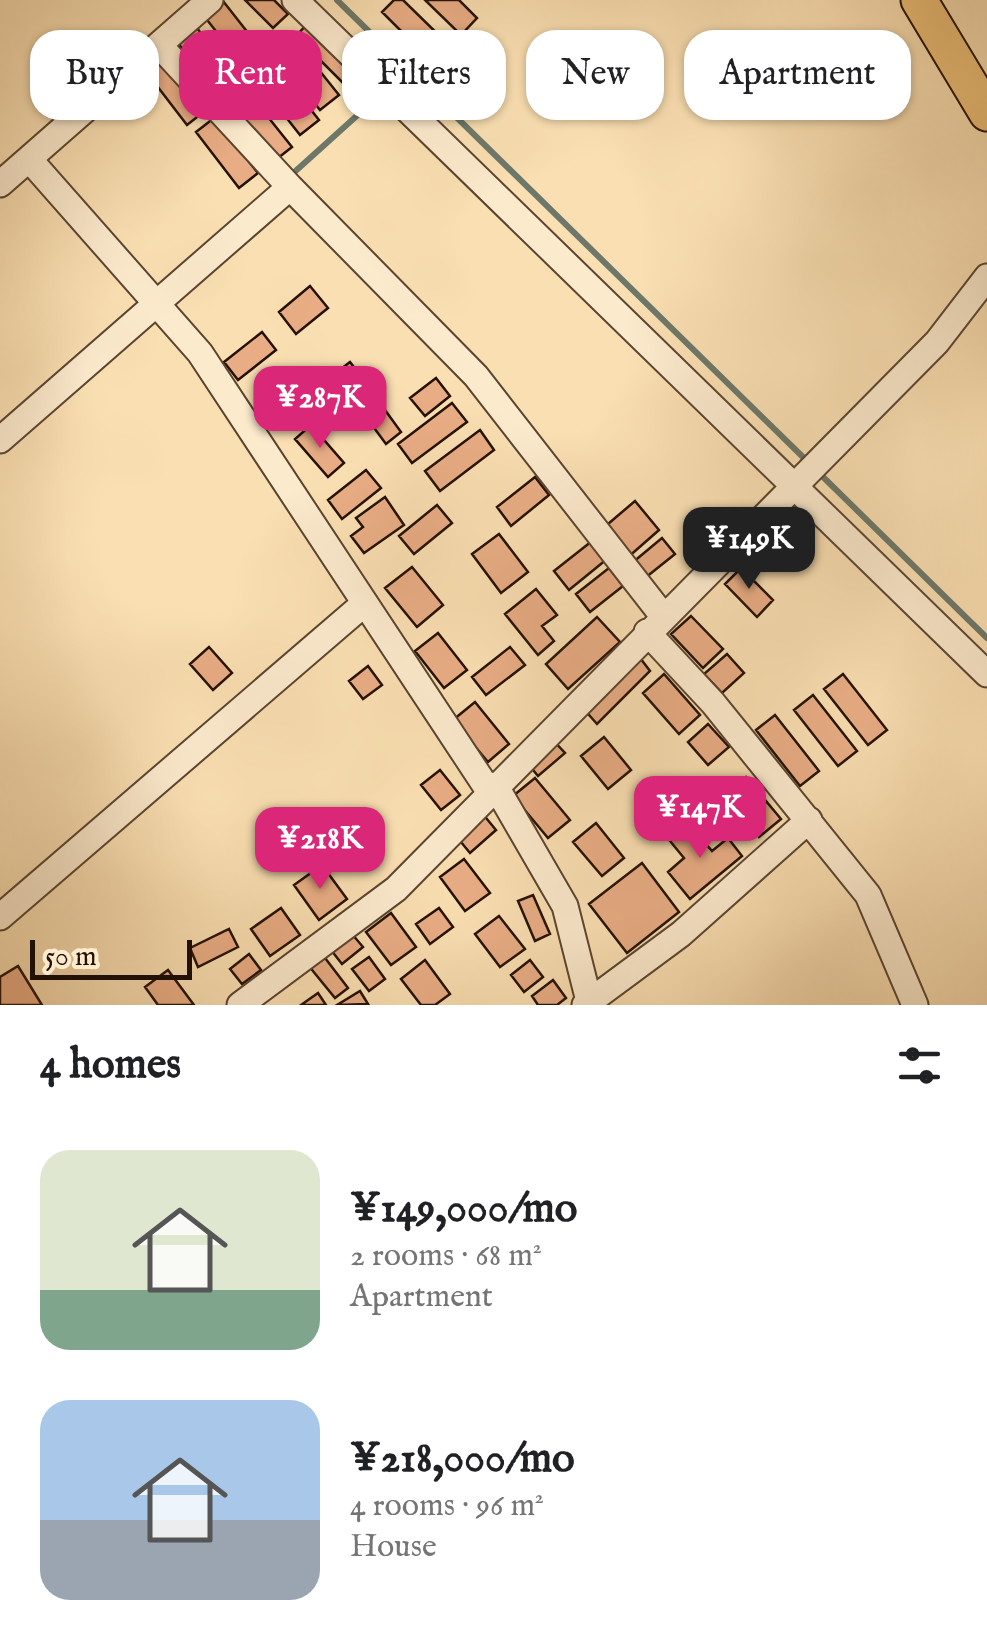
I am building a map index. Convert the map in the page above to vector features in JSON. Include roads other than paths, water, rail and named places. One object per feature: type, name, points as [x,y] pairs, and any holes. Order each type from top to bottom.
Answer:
[{"type":"highway","points":[[919,0],[987,113]]},
{"type":"street","points":[[210,0],[159,45],[290,187],[476,376],[655,624],[868,895],[915,1005]]},
{"type":"street","points":[[295,0],[987,674]]},
{"type":"street","points":[[0,184],[73,120]]},
{"type":"street","points":[[29,159],[200,353],[492,788],[565,906],[588,1004],[681,934],[808,820]]},
{"type":"street","points":[[0,440],[290,187]]},
{"type":"street","points":[[240,1005],[396,889],[793,484],[938,342],[987,277]]},
{"type":"street","points":[[0,917],[365,603]]},
{"type":"waterway","points":[[337,0],[808,462]]},
{"type":"waterway","points":[[290,176],[352,120]]},
{"type":"waterway","points":[[817,471],[987,638]]}]
